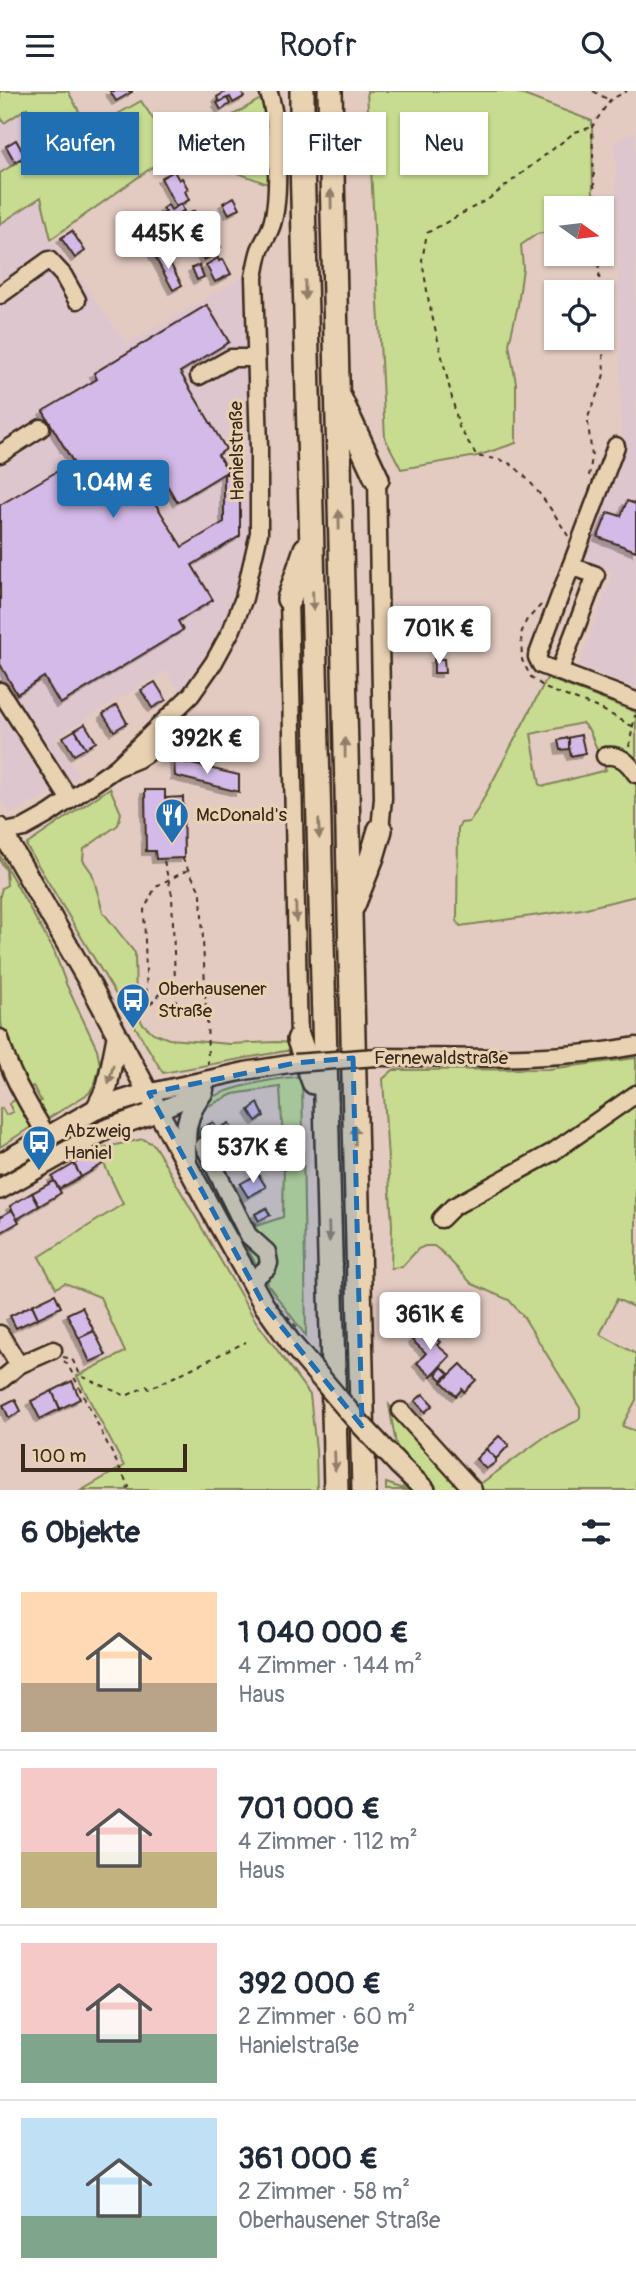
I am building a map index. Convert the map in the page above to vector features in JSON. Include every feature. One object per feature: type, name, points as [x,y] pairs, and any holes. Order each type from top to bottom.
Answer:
[{"type":"highway","points":[[302,91],[335,1490]]},
{"type":"highway","points":[[330,91],[364,1490]]},
{"type":"highway","points":[[336,390],[377,479]]},
{"type":"highway","points":[[289,599],[311,533]]},
{"type":"highway","points":[[349,914],[380,830]]},
{"type":"highway","points":[[297,1051],[325,1115]]},
{"type":"main road","points":[[1,831],[264,1304],[292,1343],[353,1416],[425,1490]]},
{"type":"main road","points":[[96,1109],[107,1087],[117,1037]]},
{"type":"main road","points":[[186,1167],[187,1119],[191,1107],[203,1091]]},
{"type":"main road","points":[[0,1164],[96,1109],[147,1093]]},
{"type":"main road","points":[[0,1189],[105,1131],[156,1112]]},
{"type":"street","name":"Hanielstraße","points":[[1,831],[24,828],[116,768],[191,695],[214,662],[232,629],[244,598],[259,533],[254,277],[258,253],[273,223],[276,207],[274,112],[268,91]]},
{"type":"street","points":[[0,295],[49,260],[63,275],[77,300]]},
{"type":"street","points":[[199,376],[230,358],[256,358]]},
{"type":"street","points":[[0,454],[41,428]]},
{"type":"street","points":[[617,446],[537,657],[541,665],[636,701]]},
{"type":"street","points":[[377,479],[383,798],[380,830]]},
{"type":"street","points":[[559,672],[596,575],[571,566]]},
{"type":"street","points":[[289,599],[297,1051]]},
{"type":"street","points":[[0,691],[70,800]]},
{"type":"street","name":"Hanielstraße","points":[[116,768],[138,759],[165,741],[201,737]]},
{"type":"street","points":[[605,756],[620,757],[633,770]]},
{"type":"street","points":[[0,1038],[4,1056],[21,1092],[47,1136]]},
{"type":"street","name":"Fernewaldstraße","points":[[156,1112],[245,1071],[297,1051],[377,1057],[544,1058],[636,1046]]},
{"type":"street","name":"Fernewaldstraße","points":[[147,1093],[245,1071]]},
{"type":"street","points":[[441,1219],[453,1207],[553,1151],[636,1094]]},
{"type":"street","points":[[204,1146],[248,1235],[267,1252],[267,1268],[251,1281]]},
{"type":"street","points":[[0,1334],[19,1365]]},
{"type":"street","points":[[0,1381],[19,1365],[56,1353]]},
{"type":"street","points":[[401,1411],[473,1490]]},
{"type":"path","points":[[593,91],[610,100]]},
{"type":"path","points":[[595,196],[592,127],[610,100],[627,91]]},
{"type":"path","points":[[569,537],[536,489],[506,461],[477,456],[459,427],[429,303],[422,260],[427,233],[490,198],[575,132],[592,127]]},
{"type":"path","points":[[633,770],[628,751],[636,713]]},
{"type":"path","points":[[182,858],[201,893],[209,1067]]},
{"type":"path","points":[[164,861],[172,895],[176,1010]]},
{"type":"path","points":[[160,993],[149,1006],[144,910],[155,888],[188,870]]},
{"type":"path","points":[[56,1353],[72,1359],[81,1376],[126,1396],[147,1386],[149,1389],[246,1342]]},
{"type":"path","points":[[56,1353],[68,1365],[129,1487],[124,1490]]},
{"type":"highlighted area","points":[[353,1058],[362,1426],[264,1305],[149,1093],[295,1063]]},
{"type":"shaded area","points":[[27,108],[28,112],[21,112],[21,160],[0,173],[0,116],[4,123]]},
{"type":"shaded area","points":[[636,131],[636,689],[579,666],[613,573],[582,561],[622,449],[615,141]]},
{"type":"shaded area","points":[[41,196],[51,239],[127,344],[246,275],[254,531],[240,593],[227,629],[180,698],[178,689],[166,671],[56,737],[79,777],[13,813],[8,811],[0,798],[0,224]]},
{"type":"green space","points":[[0,91],[68,91],[79,112],[28,112],[27,108],[4,123],[0,116]]},
{"type":"green space","points":[[367,91],[513,91],[592,121],[593,196],[544,196],[544,233],[537,234],[521,245],[523,268],[509,344],[516,383],[516,443],[477,456],[401,469],[385,438],[371,175],[386,175],[386,112],[368,112]]},
{"type":"green space","points":[[264,97],[266,112],[238,112]]},
{"type":"green space","points":[[141,101],[153,119],[153,167],[51,239],[41,197],[0,224],[0,173],[21,160],[21,175],[139,175],[139,112],[121,112]]},
{"type":"green space","points":[[243,175],[268,175],[268,184]]},
{"type":"green space","points":[[547,678],[636,712],[636,896],[582,909],[460,926],[457,921],[458,828],[461,823],[469,822]],"holes":[[[582,723],[589,730],[606,770],[540,785],[531,734]]]},
{"type":"green space","points":[[110,788],[121,813],[118,825],[84,849],[83,860],[92,873],[103,912],[135,953],[136,1006],[142,1023],[153,1033],[169,1039],[230,1044],[295,1043],[291,1050],[163,1073],[26,845]]},
{"type":"green space","points":[[0,856],[54,951],[67,986],[97,1049],[100,1065],[89,1093],[44,1121],[34,1106],[41,1101],[33,1086],[25,1091],[3,1035],[0,895],[2,888],[7,885],[6,870]]},
{"type":"green space","points":[[636,1058],[636,1307],[617,1299],[600,1334],[636,1354],[636,1400],[622,1426],[636,1431],[636,1490],[472,1490],[546,1436],[577,1421],[580,1408],[523,1316],[509,1300],[472,1284],[434,1246],[418,1249],[402,1267],[391,1268],[392,1225],[383,1079],[393,1070],[549,1069]]},
{"type":"green space","points":[[302,1076],[306,1336],[268,1285],[267,1280],[276,1265],[275,1258],[243,1221],[232,1203],[222,1177],[223,1175],[256,1226],[283,1217],[284,1159],[280,1087],[233,1094],[204,1108],[198,1120],[201,1147],[245,1237],[264,1258],[262,1268],[258,1268],[211,1180],[199,1143],[195,1118],[200,1106],[225,1092],[260,1082]]},
{"type":"green space","points":[[16,1099],[31,1127],[0,1147],[0,1109],[2,1108],[6,1115],[13,1112],[9,1104]]},
{"type":"green space","points":[[125,1106],[127,1114],[0,1185],[0,1169],[58,1135]]},
{"type":"green space","points":[[143,1139],[153,1144],[157,1150],[255,1320],[310,1395],[317,1490],[82,1490],[124,1466],[77,1376],[125,1352],[100,1297],[65,1283],[56,1288],[39,1257],[123,1204],[97,1149]]},
{"type":"green space","points":[[389,1405],[466,1490],[386,1490],[386,1483],[404,1489]]},
{"type":"building","points":[[110,91],[132,91],[132,92],[116,101]]},
{"type":"building","points":[[227,91],[241,91],[244,97],[233,103],[230,97],[219,102],[217,97]]},
{"type":"building","points":[[227,98],[230,104],[221,110],[217,103]]},
{"type":"building","points":[[16,140],[21,149],[21,158],[15,162],[6,146]]},
{"type":"building","points":[[176,175],[179,180],[182,178],[188,189],[185,191],[189,200],[176,207],[161,178]]},
{"type":"building","points":[[234,197],[240,208],[229,214],[223,203]]},
{"type":"building","points":[[181,204],[184,211],[166,220],[163,208],[168,205],[171,210]]},
{"type":"building","points":[[194,211],[196,215],[201,213],[204,218],[199,220],[203,228],[190,235],[182,218]]},
{"type":"building","points":[[72,231],[85,251],[75,258],[61,238]]},
{"type":"building","points":[[153,233],[164,252],[155,257],[144,238]]},
{"type":"building","points":[[214,236],[221,247],[215,250],[217,253],[204,260],[195,243]]},
{"type":"building","points":[[164,252],[182,285],[173,290],[155,257]]},
{"type":"building","points":[[218,258],[219,261],[223,259],[231,274],[215,282],[206,265]]},
{"type":"building","points":[[199,265],[204,277],[197,280],[192,268]]},
{"type":"building","points":[[207,305],[229,342],[180,372],[226,449],[218,455],[228,471],[177,502],[167,485],[150,495],[182,547],[224,522],[224,474],[240,474],[240,536],[192,565],[213,600],[178,621],[183,630],[60,704],[44,677],[17,694],[0,664],[0,505],[73,462],[43,411],[97,379],[94,373]]},
{"type":"building","points":[[627,501],[636,504],[636,551],[598,537],[608,512],[621,516]]},
{"type":"building","points":[[434,659],[444,659],[445,673],[434,673]]},
{"type":"building","points":[[155,682],[166,700],[152,708],[141,690]]},
{"type":"building","points":[[117,705],[127,723],[114,731],[103,714]]},
{"type":"building","points":[[85,724],[96,742],[86,748],[75,730]]},
{"type":"building","points":[[75,730],[86,748],[74,755],[63,737]]},
{"type":"building","points":[[581,735],[585,753],[571,756],[567,738]]},
{"type":"building","points":[[569,738],[569,749],[560,750],[558,740]]},
{"type":"building","points":[[174,760],[239,775],[239,792],[175,776]]},
{"type":"building","points":[[145,790],[165,790],[165,798],[183,797],[184,858],[156,859],[155,851],[146,851]]},
{"type":"building","points":[[258,1103],[264,1116],[256,1121],[249,1110]]},
{"type":"building","points":[[213,1122],[221,1136],[209,1143],[201,1129]]},
{"type":"building","points":[[229,1123],[233,1130],[221,1136],[218,1129]]},
{"type":"building","points":[[96,1151],[103,1164],[81,1177],[74,1164]]},
{"type":"building","points":[[74,1164],[81,1177],[59,1189],[52,1177]]},
{"type":"building","points":[[258,1174],[266,1187],[248,1197],[240,1184]]},
{"type":"building","points":[[54,1181],[61,1193],[39,1206],[32,1193]]},
{"type":"building","points":[[32,1193],[39,1206],[17,1219],[10,1206]]},
{"type":"building","points":[[266,1208],[270,1215],[259,1221],[255,1214]]},
{"type":"building","points":[[12,1210],[19,1222],[0,1233],[0,1217]]},
{"type":"building","points":[[55,1294],[61,1307],[38,1318],[32,1305]]},
{"type":"building","points":[[442,1294],[452,1303],[439,1317],[432,1310],[442,1299],[439,1297]]},
{"type":"building","points":[[32,1305],[38,1318],[16,1328],[10,1316]]},
{"type":"building","points":[[82,1307],[94,1331],[79,1338],[67,1314]]},
{"type":"building","points":[[424,1327],[440,1342],[437,1345],[450,1356],[431,1376],[417,1363],[426,1353],[412,1340]]},
{"type":"building","points":[[94,1331],[106,1355],[90,1362],[79,1338]]},
{"type":"building","points":[[461,1364],[476,1380],[456,1396],[442,1382]]},
{"type":"building","points":[[442,1367],[449,1374],[442,1380],[436,1374]]},
{"type":"building","points":[[72,1381],[80,1399],[60,1409],[52,1391]]},
{"type":"building","points":[[52,1391],[60,1409],[40,1419],[31,1401]]},
{"type":"building","points":[[423,1394],[433,1405],[425,1412],[415,1401]]},
{"type":"building","points":[[15,1399],[21,1411],[9,1418],[3,1405]]},
{"type":"building","points":[[499,1436],[509,1445],[496,1459],[486,1449]]},
{"type":"building","points":[[486,1449],[496,1462],[486,1469],[476,1459]]},
{"type":"place","name":"McDonald's","points":[[172,845]]},
{"type":"place","name":"Oberhausener Straße","points":[[133,1030]]},
{"type":"place","name":"Abzweig Haniel","points":[[39,1172]]}]
